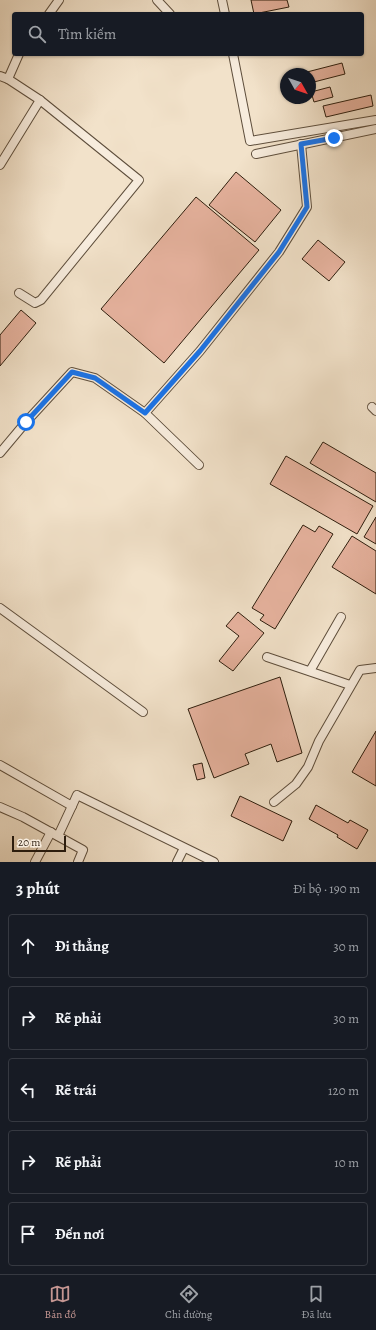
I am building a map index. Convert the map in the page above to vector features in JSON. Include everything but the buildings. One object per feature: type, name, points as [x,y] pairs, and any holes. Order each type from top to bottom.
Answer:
[{"type":"lane","points":[[50,12],[59,0]]},
{"type":"lane","points":[[157,0],[168,12]]},
{"type":"lane","points":[[222,0],[225,12]]},
{"type":"lane","points":[[8,79],[19,56]]},
{"type":"lane","points":[[233,56],[250,142],[376,120]]},
{"type":"lane","points":[[0,76],[8,79],[40,100],[139,180],[41,300],[35,304],[19,293]]},
{"type":"lane","points":[[0,165],[40,100]]},
{"type":"lane","points":[[256,154],[376,129]]},
{"type":"lane","points":[[145,413],[200,351],[279,252],[307,207],[301,144]]},
{"type":"lane","points":[[0,453],[72,372],[95,378],[145,413],[199,465]]},
{"type":"lane","points":[[0,608],[143,712]]},
{"type":"lane","points":[[310,671],[341,617]]},
{"type":"lane","points":[[267,657],[350,685]]},
{"type":"lane","points":[[274,802],[296,784],[308,767],[319,741],[360,670],[376,668]]},
{"type":"lane","points":[[0,765],[72,806]]},
{"type":"lane","points":[[35,862],[72,806],[77,795],[214,862]]},
{"type":"lane","points":[[0,807],[24,817],[83,850],[78,862]]},
{"type":"lane","points":[[177,862],[184,848]]},
{"type":"route","points":[[26,422],[72,372],[95,378],[145,413],[200,351],[279,252],[307,207],[301,144],[334,138]]}]
